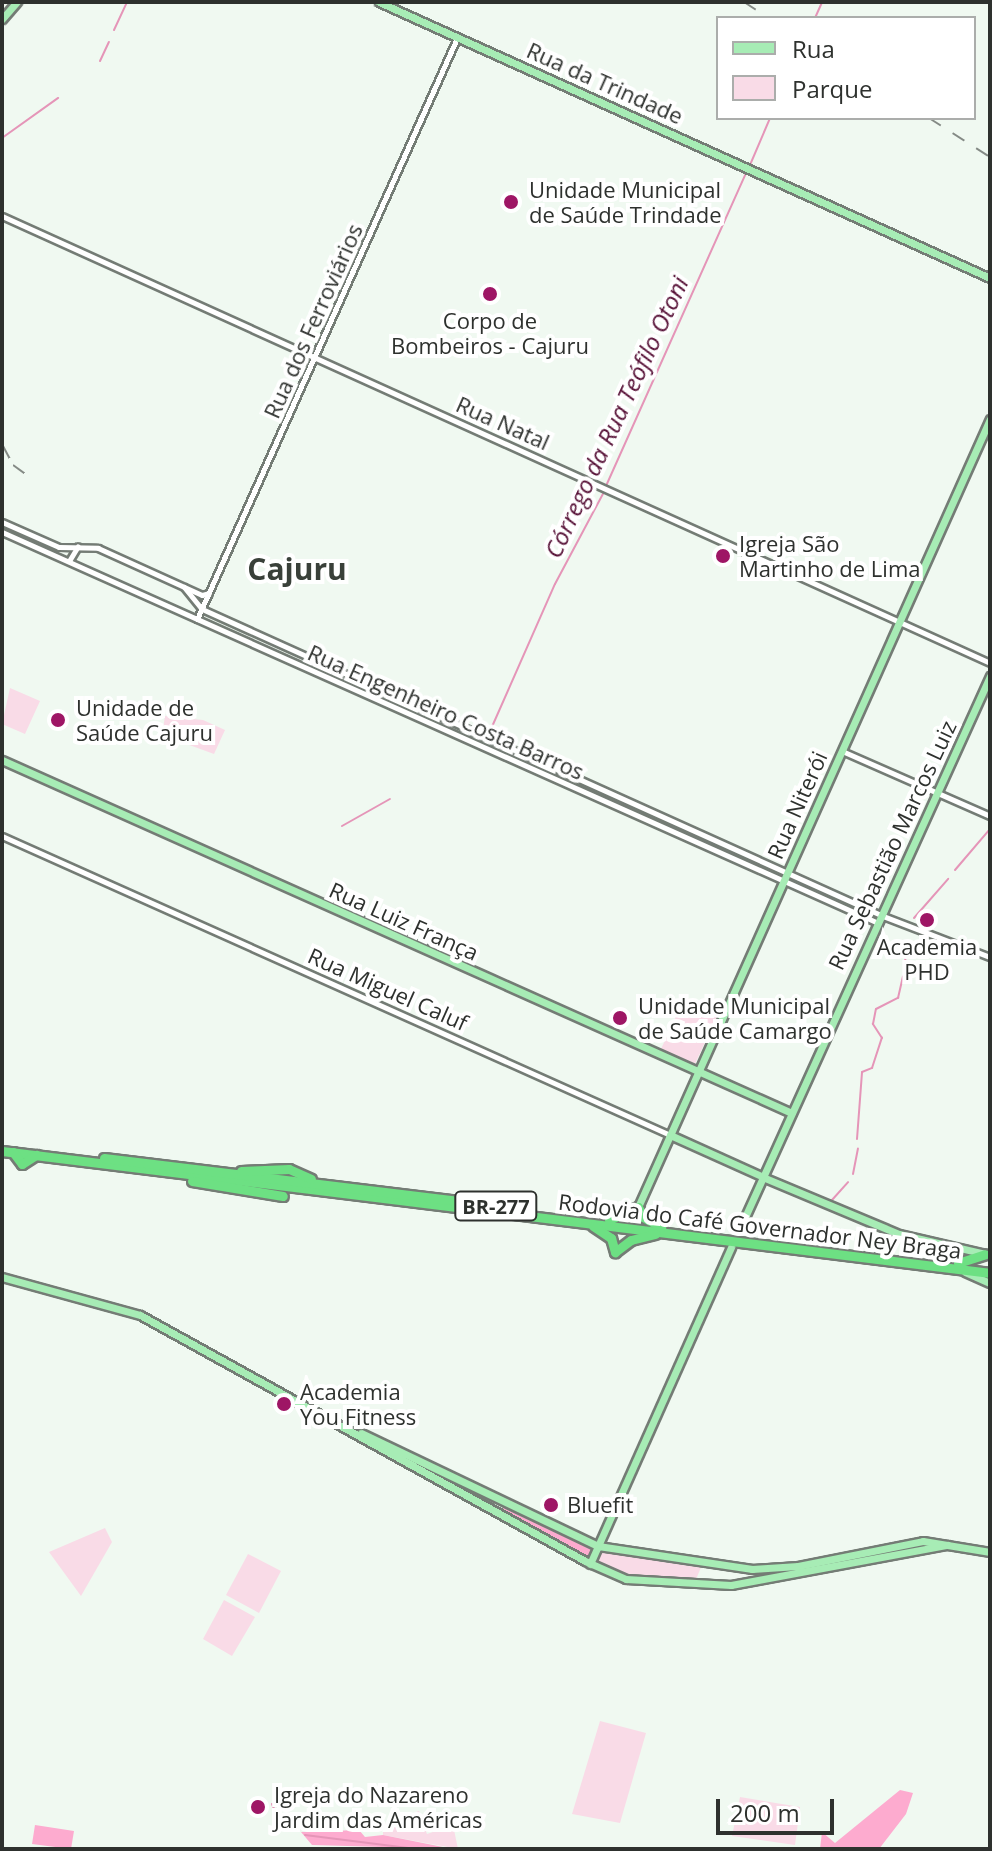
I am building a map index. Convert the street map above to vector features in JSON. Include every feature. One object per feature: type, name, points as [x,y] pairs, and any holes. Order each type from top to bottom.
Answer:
[{"type":"highway","name":"Rodovia do Café Governador Ney Braga","points":[[5,1149],[22,1164],[36,1155],[990,1270]]},
{"type":"highway","name":"Rodovia do Café Governador Ney Braga","points":[[5,1149],[202,1170],[276,1168],[337,1186],[609,1220],[664,1230]]},
{"type":"highway","points":[[160,1172],[283,1196]]},
{"type":"highway","points":[[609,1220],[638,1207],[643,1217],[664,1230]]},
{"type":"highway","points":[[586,1223],[622,1242],[664,1230]]},
{"type":"highway","points":[[959,1266],[987,1254]]},
{"type":"main road","points":[[2,19],[17,2]]},
{"type":"main road","name":"Rua da Trindade","points":[[379,2],[748,166],[990,278]]},
{"type":"main road","name":"Rua Niterói","points":[[638,1207],[990,419]]},
{"type":"main road","name":"Rua Sebastião Marcos Luiz","points":[[762,1177],[772,1161],[990,676]]},
{"type":"main road","name":"Rua Luiz França","points":[[2,760],[792,1113]]},
{"type":"main road","name":"Rua Miguel Caluf","points":[[670,1135],[899,1234],[987,1254]]},
{"type":"main road","points":[[740,1228],[760,1189],[762,1177]]},
{"type":"main road","points":[[590,1564],[731,1247]]},
{"type":"main road","points":[[959,1266],[990,1283]]},
{"type":"main road","points":[[2,1277],[103,1302],[148,1319],[590,1564],[640,1582],[721,1586],[947,1545]]},
{"type":"main road","points":[[330,1420],[432,1463],[598,1546],[759,1569],[923,1541],[990,1552]]},
{"type":"street","name":"Rua dos Ferroviários","points":[[199,614],[458,37]]},
{"type":"street","name":"Rua Natal","points":[[2,216],[601,484],[990,663]]},
{"type":"street","name":"Rua Engenheiro Costa Barros","points":[[2,522],[59,547],[81,545],[184,587],[209,593]]},
{"type":"street","name":"Rua Engenheiro Costa Barros","points":[[2,532],[199,614],[880,919],[990,957]]},
{"type":"street","points":[[69,561],[81,545]]},
{"type":"street","name":"Rua Engenheiro Costa Barros","points":[[184,587],[199,614],[784,876]]},
{"type":"street","points":[[841,751],[990,816]]},
{"type":"street","name":"Rua Miguel Caluf","points":[[2,836],[670,1135]]},
{"type":"green space","points":[[10,688],[40,701],[25,734],[2,724]]},
{"type":"green space","points":[[165,716],[203,720],[225,730],[214,754],[162,735]]},
{"type":"green space","points":[[685,997],[719,1012],[695,1064],[661,1049]]},
{"type":"green space","points":[[105,1528],[112,1542],[81,1596],[49,1552]]},
{"type":"green space","points":[[600,1550],[702,1565],[694,1584],[641,1580],[593,1563]]},
{"type":"green space","points":[[248,1554],[281,1571],[259,1613],[226,1595]]},
{"type":"green space","points":[[224,1600],[255,1617],[232,1656],[203,1639]]},
{"type":"green space","points":[[600,1721],[646,1733],[620,1823],[572,1814]]},
{"type":"green space","points":[[740,1797],[800,1807],[795,1845],[732,1836]]},
{"type":"green space","points":[[419,1811],[427,1834],[453,1825],[458,1849],[383,1835],[383,1824]]},
{"type":"shaded area","points":[[504,1504],[593,1548],[588,1559],[501,1511]]},
{"type":"shaded area","points":[[900,1790],[913,1793],[906,1814],[879,1849],[820,1849],[822,1832],[835,1843]]},
{"type":"shaded area","points":[[35,1825],[74,1831],[71,1849],[32,1844]]},
{"type":"shaded area","points":[[359,1830],[365,1837],[383,1835],[453,1849],[312,1845],[301,1832]]},
{"type":"waterway","points":[[114,30],[127,2]]},
{"type":"waterway","name":"Córrego da Rua Teófilo Otoni","points":[[816,16],[822,2]]},
{"type":"waterway","points":[[100,61],[109,42]]},
{"type":"waterway","points":[[2,138],[58,98]]},
{"type":"waterway","name":"Córrego da Rua Teófilo Otoni","points":[[750,165],[769,120]]},
{"type":"waterway","name":"Córrego da Rua Teófilo Otoni","points":[[606,486],[747,171]]},
{"type":"waterway","name":"Córrego da Rua Teófilo Otoni","points":[[491,729],[555,584],[604,492]]},
{"type":"waterway","name":"Córrego da Rua Teófilo Otoni","points":[[342,826],[390,799]]},
{"type":"waterway","points":[[955,870],[990,829]]},
{"type":"waterway","points":[[914,918],[948,879]]},
{"type":"waterway","points":[[904,967],[907,950]]},
{"type":"waterway","points":[[857,1139],[862,1072],[872,1068],[882,1038],[873,1024],[876,1009],[898,998],[903,977]]},
{"type":"waterway","points":[[853,1174],[858,1148]]},
{"type":"waterway","points":[[832,1200],[848,1182]]},
{"type":"waterway","points":[[272,1804],[280,1823],[291,1830]]},
{"type":"waterway","points":[[305,1835],[416,1849]]},
{"type":"railway","points":[[744,2],[766,16]]},
{"type":"railway","points":[[932,120],[990,157]]},
{"type":"railway","points":[[3,446],[13,465],[35,481]]},
{"type":"place","name":"Unidade Municipal de Saúde Trindade","points":[[511,202]]},
{"type":"place","name":"Corpo de Bombeiros - Cajuru","points":[[490,294]]},
{"type":"place","name":"Igreja São Martinho de Lima","points":[[723,556]]},
{"type":"place","name":"Unidade de Saúde Cajuru","points":[[58,720]]},
{"type":"place","name":"Academia PHD","points":[[927,920]]},
{"type":"place","name":"Unidade Municipal de Saúde Camargo","points":[[620,1018]]},
{"type":"place","name":"Academia You Fitness","points":[[284,1404]]},
{"type":"place","name":"Bluefit","points":[[551,1505]]},
{"type":"place","name":"Igreja do Nazareno Jardim das Américas","points":[[258,1807]]},
{"type":"district","name":"Cajuru","points":[[297,569]]}]
